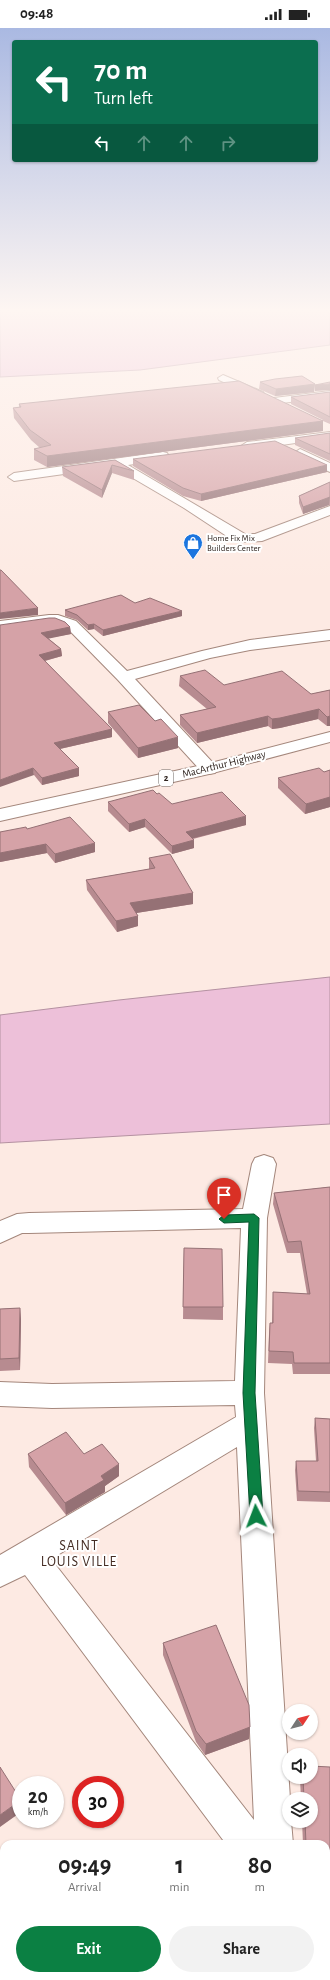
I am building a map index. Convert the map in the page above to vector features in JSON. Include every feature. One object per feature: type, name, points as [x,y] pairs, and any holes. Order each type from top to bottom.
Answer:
[{"type":"main road","points":[[274,401],[281,400]]},
{"type":"main road","points":[[274,401],[292,410]]},
{"type":"main road","points":[[238,447],[277,442],[328,430]]},
{"type":"main road","points":[[277,442],[330,468]]},
{"type":"main road","points":[[14,477],[176,455]]},
{"type":"main road","points":[[116,463],[189,505],[230,532],[243,538],[257,538],[330,510]]},
{"type":"main road","points":[[0,626],[49,619],[65,621],[71,624],[124,677],[209,769]]},
{"type":"main road","points":[[124,677],[208,654],[250,645],[330,635]]},
{"type":"main road","name":"MacArthur Highway","points":[[0,815],[209,769],[330,737]]},
{"type":"main road","points":[[264,1164],[254,1218],[249,1393],[274,1840]]},
{"type":"main road","points":[[0,1233],[17,1224],[29,1223],[135,1222],[254,1218]]},
{"type":"main road","points":[[0,1394],[52,1396],[249,1393]]},
{"type":"main road","points":[[0,1572],[251,1423]]},
{"type":"main road","points":[[29,1555],[246,1840]]},
{"type":"shaded area","points":[[330,977],[330,1124],[0,1143],[0,1015],[119,1000]]},
{"type":"building","points":[[56,400],[279,400],[323,421],[47,456],[34,449],[51,445],[30,430],[13,408],[21,407],[19,404]]},
{"type":"building","points":[[297,400],[330,400],[330,417]]},
{"type":"building","points":[[330,433],[330,454],[295,438]]},
{"type":"building","points":[[275,441],[327,465],[201,494],[183,488],[133,459]]},
{"type":"building","points":[[115,460],[134,471],[112,465],[102,490],[62,467]]},
{"type":"building","points":[[330,482],[330,497],[303,507],[299,496]]},
{"type":"building","points":[[1,570],[38,608],[0,613]]},
{"type":"building","points":[[121,595],[135,603],[150,598],[182,611],[103,630],[94,624],[88,625],[77,615],[65,610]]},
{"type":"building","points":[[55,618],[65,622],[70,627],[41,633],[61,649],[39,655],[112,729],[54,743],[79,768],[42,778],[33,768],[0,780],[0,625]]},
{"type":"building","points":[[205,670],[224,685],[282,671],[311,694],[330,690],[330,716],[327,717],[319,709],[280,718],[272,719],[268,716],[197,733],[180,715],[216,707],[180,676]]},
{"type":"building","points":[[139,705],[155,721],[161,719],[178,737],[138,748],[108,712]]},
{"type":"building","points":[[319,768],[324,772],[330,770],[330,797],[306,804],[278,778]]},
{"type":"building","points":[[153,790],[172,804],[222,792],[246,816],[186,832],[194,840],[172,846],[145,819],[129,824],[108,802]]},
{"type":"building","points":[[70,817],[95,843],[55,854],[46,844],[0,853],[0,832],[26,827],[27,829]]},
{"type":"building","points":[[170,854],[193,893],[130,903],[138,916],[116,921],[86,880],[155,868],[149,858]]},
{"type":"building","points":[[330,1187],[330,1363],[294,1363],[293,1352],[269,1351],[270,1323],[273,1323],[273,1292],[310,1294],[301,1241],[288,1242],[274,1193]]},
{"type":"building","points":[[184,1248],[222,1249],[223,1307],[183,1307]]},
{"type":"building","points":[[20,1308],[19,1358],[0,1359],[0,1309]]},
{"type":"building","points":[[315,1418],[330,1419],[330,1492],[298,1491],[296,1461],[318,1461]]},
{"type":"building","points":[[66,1432],[84,1454],[102,1444],[119,1464],[101,1476],[104,1480],[65,1503],[28,1454]]},
{"type":"building","points":[[216,1625],[249,1705],[250,1727],[206,1744],[196,1731],[163,1643]]},
{"type":"building","points":[[318,1766],[330,1767],[330,1840],[306,1840],[305,1828],[318,1828],[318,1792],[304,1792],[303,1784],[318,1784]]},
{"type":"building","points":[[0,1767],[12,1786],[12,1806],[0,1815]]},
{"type":"place","name":"Home Fix Mix Builders Center","points":[[193,560]]},
{"type":"district","name":"SAINT LOUIS VILLE","points":[[79,1554]]},
{"type":"route","points":[[224,1219],[254,1218],[249,1393],[256,1516]]}]
